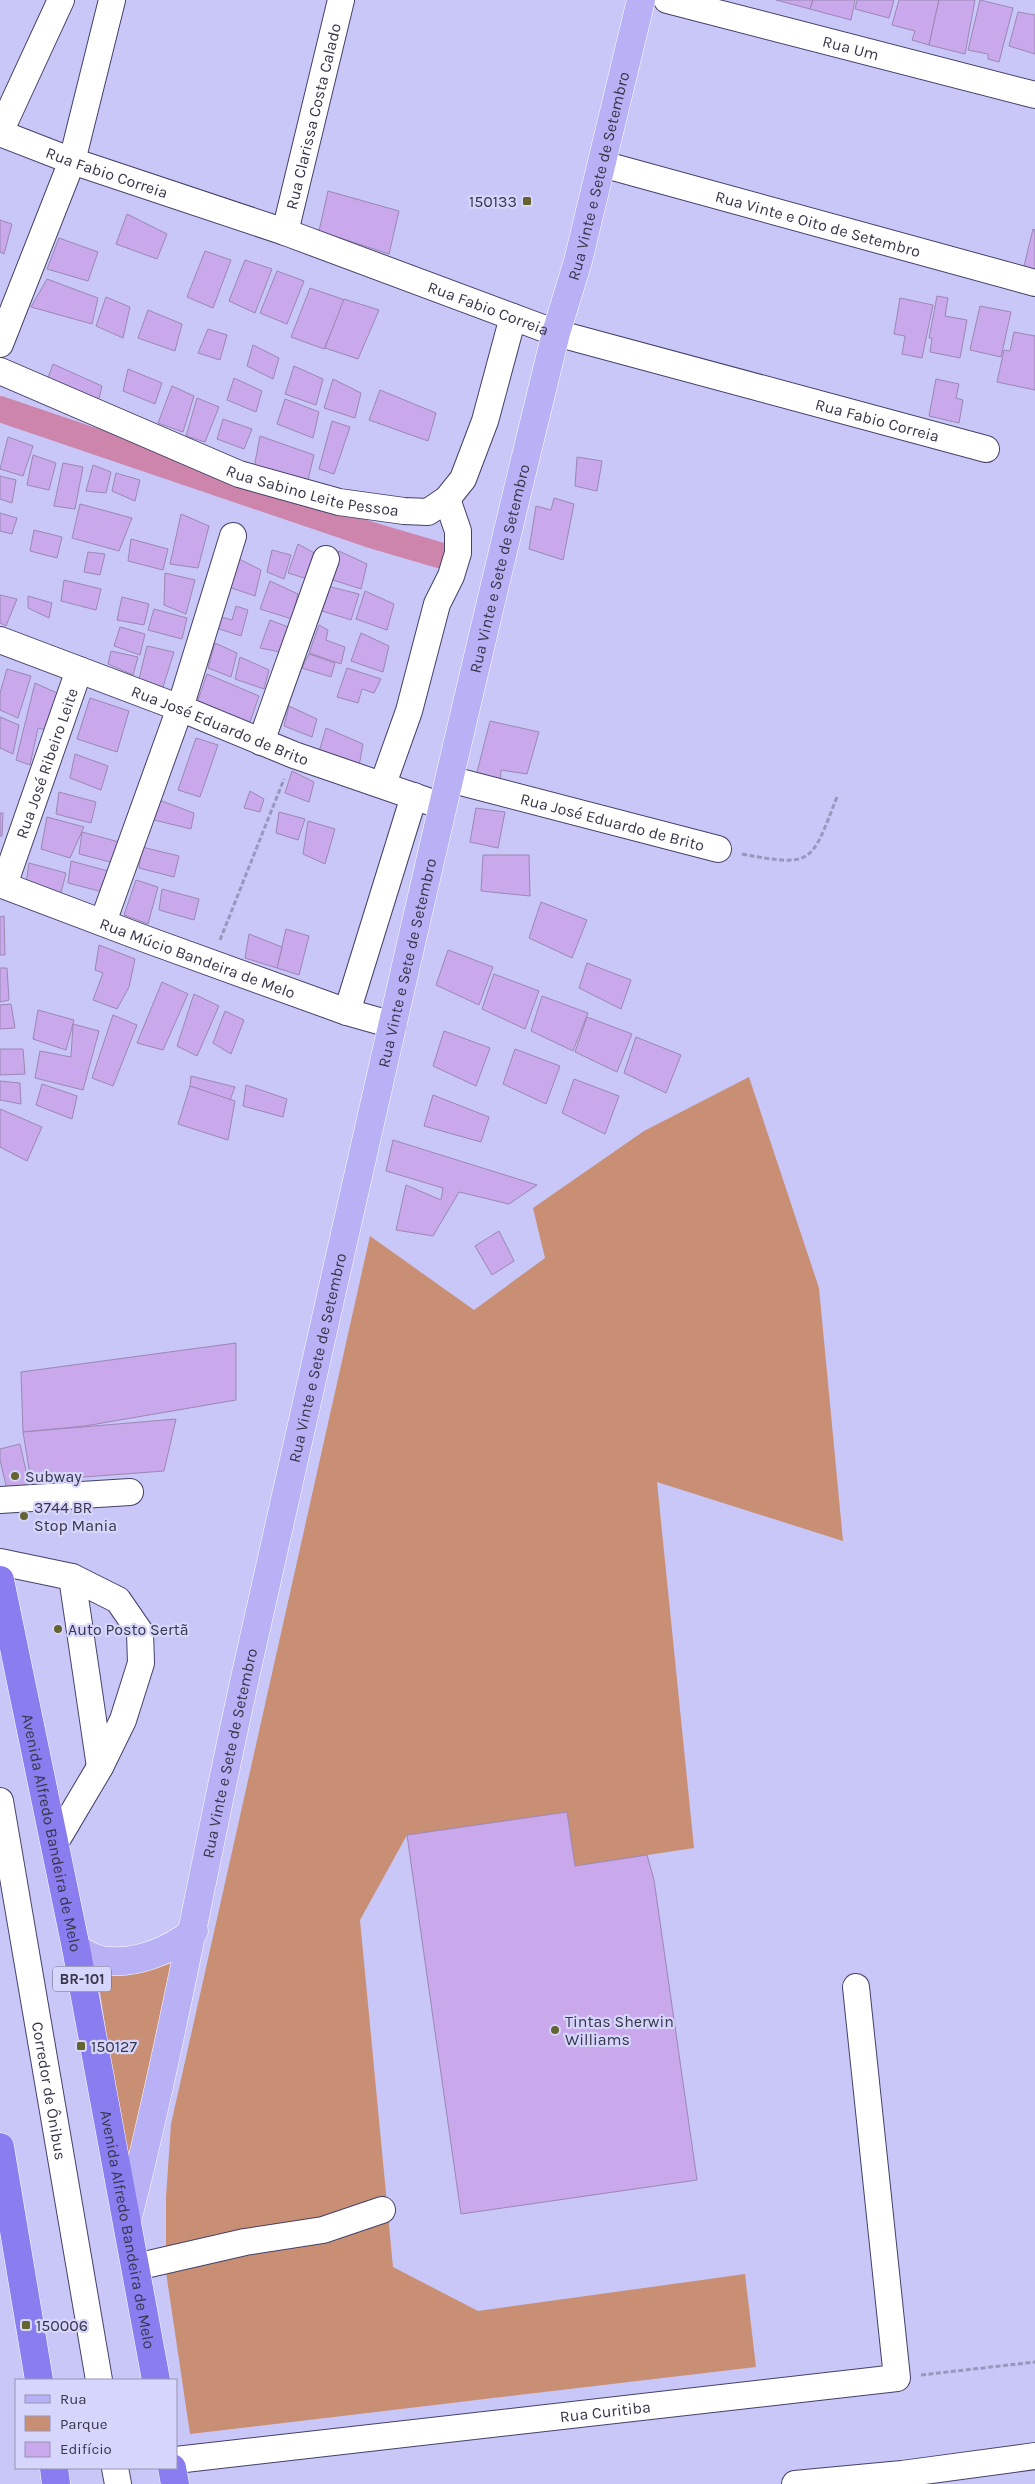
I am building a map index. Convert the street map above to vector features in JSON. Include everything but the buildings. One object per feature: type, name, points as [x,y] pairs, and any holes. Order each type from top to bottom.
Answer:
[{"type":"highway","name":"Avenida Alfredo Bandeira de Melo","points":[[0,1580],[76,1948],[156,2379]]},
{"type":"highway","points":[[0,2147],[39,2379]]},
{"type":"highway","points":[[54,2469],[56,2484]]},
{"type":"highway","points":[[172,2469],[175,2484]]},
{"type":"main road","name":"Rua Vinte e Sete de Setembro","points":[[127,2221],[146,2146],[194,1931],[250,1658],[442,806],[556,333],[578,261],[641,0]]},
{"type":"main road","points":[[76,1948],[102,1960],[128,1960],[150,1955],[174,1945],[194,1931]]},
{"type":"street","points":[[0,133],[61,0]]},
{"type":"street","points":[[0,344],[72,161],[112,0]]},
{"type":"street","name":"Rua Clarissa Costa Calado","points":[[285,232],[341,0]]},
{"type":"street","name":"Rua Um","points":[[667,0],[1035,96]]},
{"type":"street","name":"Rua Fabio Correia","points":[[0,133],[72,161],[285,232],[556,333],[986,449]]},
{"type":"street","name":"Rua Vinte e Oito de Setembro","points":[[602,164],[1035,283]]},
{"type":"street","name":"Rua Sabino Leite Pessoa","points":[[0,371],[239,474],[297,492],[339,502],[404,512],[428,512],[447,499],[463,479],[485,421],[513,317]]},
{"type":"street","points":[[383,784],[409,711],[436,604],[451,576],[458,553],[458,530],[447,499]]},
{"type":"street","points":[[103,922],[180,708],[233,536]]},
{"type":"street","points":[[261,742],[326,558]]},
{"type":"street","name":"Rua José Eduardo de Brito","points":[[0,640],[180,708],[294,755],[383,784],[442,806]]},
{"type":"street","name":"Rua José Ribeiro Leite","points":[[2,884],[79,670]]},
{"type":"street","name":"Rua José Eduardo de Brito","points":[[449,779],[718,849]]},
{"type":"street","points":[[347,1012],[414,796]]},
{"type":"street","name":"Rua Múcio Bandeira de Melo","points":[[2,884],[347,1012],[393,1025]]},
{"type":"street","points":[[0,1500],[130,1492]]},
{"type":"street","points":[[0,1562],[72,1577],[118,1600],[140,1632],[141,1663],[123,1720],[100,1767],[55,1844]]},
{"type":"street","points":[[72,1577],[100,1767]]},
{"type":"street","name":"Corredor de Ônibus","points":[[0,1801],[100,2379]]},
{"type":"street","points":[[856,1987],[897,2378]]},
{"type":"street","points":[[136,2266],[244,2242],[323,2230],[382,2210]]},
{"type":"street","name":"Rua Curitiba","points":[[178,2460],[897,2378]]},
{"type":"street","points":[[794,2484],[881,2480],[1035,2456]]},
{"type":"street","points":[[115,2469],[118,2484]]},
{"type":"street","points":[[173,2469],[192,2484]]},
{"type":"path","points":[[211,961],[294,755]]},
{"type":"path","points":[[718,849],[783,862],[804,858],[818,846],[837,797]]},
{"type":"path","points":[[897,2378],[1035,2362]]},
{"type":"green space","points":[[749,1077],[819,1288],[843,1541],[657,1482],[694,1848],[575,1866],[567,1812],[407,1835],[360,1920],[393,2267],[478,2311],[745,2274],[756,2367],[190,2434],[166,2272],[166,2197],[171,2124],[370,1236],[474,1310],[545,1258],[533,1208],[644,1131]]},
{"type":"green space","points":[[173,1953],[130,2190],[97,1972]]},
{"type":"waterway","points":[[0,409],[371,535],[439,555]]},
{"type":"place","name":"150133","points":[[527,201]]},
{"type":"place","name":"Subway","points":[[15,1476]]},
{"type":"place","name":"3744 BR Stop Mania","points":[[24,1516]]},
{"type":"place","name":"Auto Posto Sertã","points":[[58,1629]]},
{"type":"place","name":"Tintas Sherwin Williams","points":[[555,2030]]},
{"type":"place","name":"150127","points":[[81,2046]]},
{"type":"place","name":"150006","points":[[26,2325]]}]
